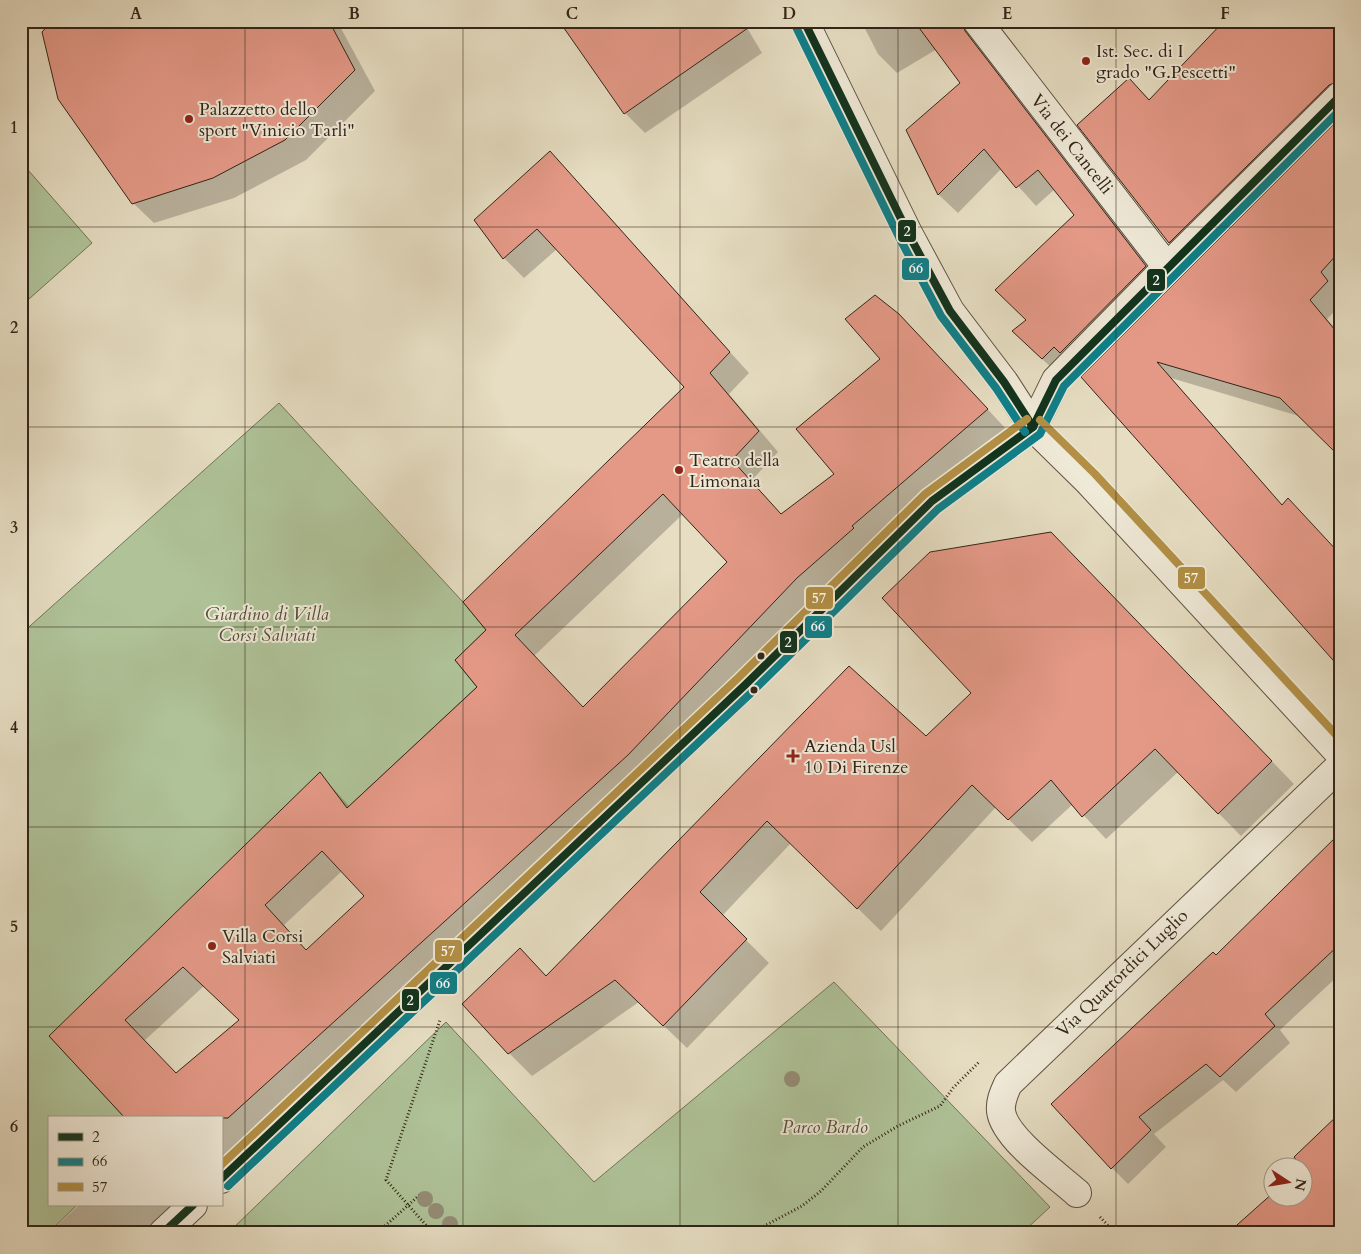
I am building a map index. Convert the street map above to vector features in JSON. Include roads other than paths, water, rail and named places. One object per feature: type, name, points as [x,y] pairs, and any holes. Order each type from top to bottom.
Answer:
[{"type":"street","points":[[804,21],[908,233],[950,311],[1004,382],[1033,427],[1094,489],[1340,754]]},
{"type":"street","name":"Via dei Cancelli","points":[[977,21],[1167,266]]},
{"type":"street","points":[[222,1178],[745,685],[932,501],[1033,427],[1056,380],[1167,266],[1340,96]]},
{"type":"street","name":"Via Quattordici Luglio","points":[[1077,1193],[1013,1135],[1004,1122],[1001,1111],[1002,1098],[1008,1084],[1340,766]]},
{"type":"street","points":[[163,1233],[192,1206]]},
{"type":"place","name":"Ist. Sec. di I grado \"G.Pescetti\"","points":[[1086,61]]},
{"type":"place","name":"Palazzetto dello sport \"Vinicio Tarli\"","points":[[189,119]]},
{"type":"place","name":"Teatro della Limonaia","points":[[679,470]]},
{"type":"place","name":"Azienda Usl 10 Di Firenze","points":[[793,756]]},
{"type":"place","name":"Villa Corsi Salviati","points":[[212,946]]},
{"type":"park label","name":"Giardino di Villa Corsi Salviati","points":[[267,624]]},
{"type":"park label","name":"Parco Bardo","points":[[825,1127]]}]
